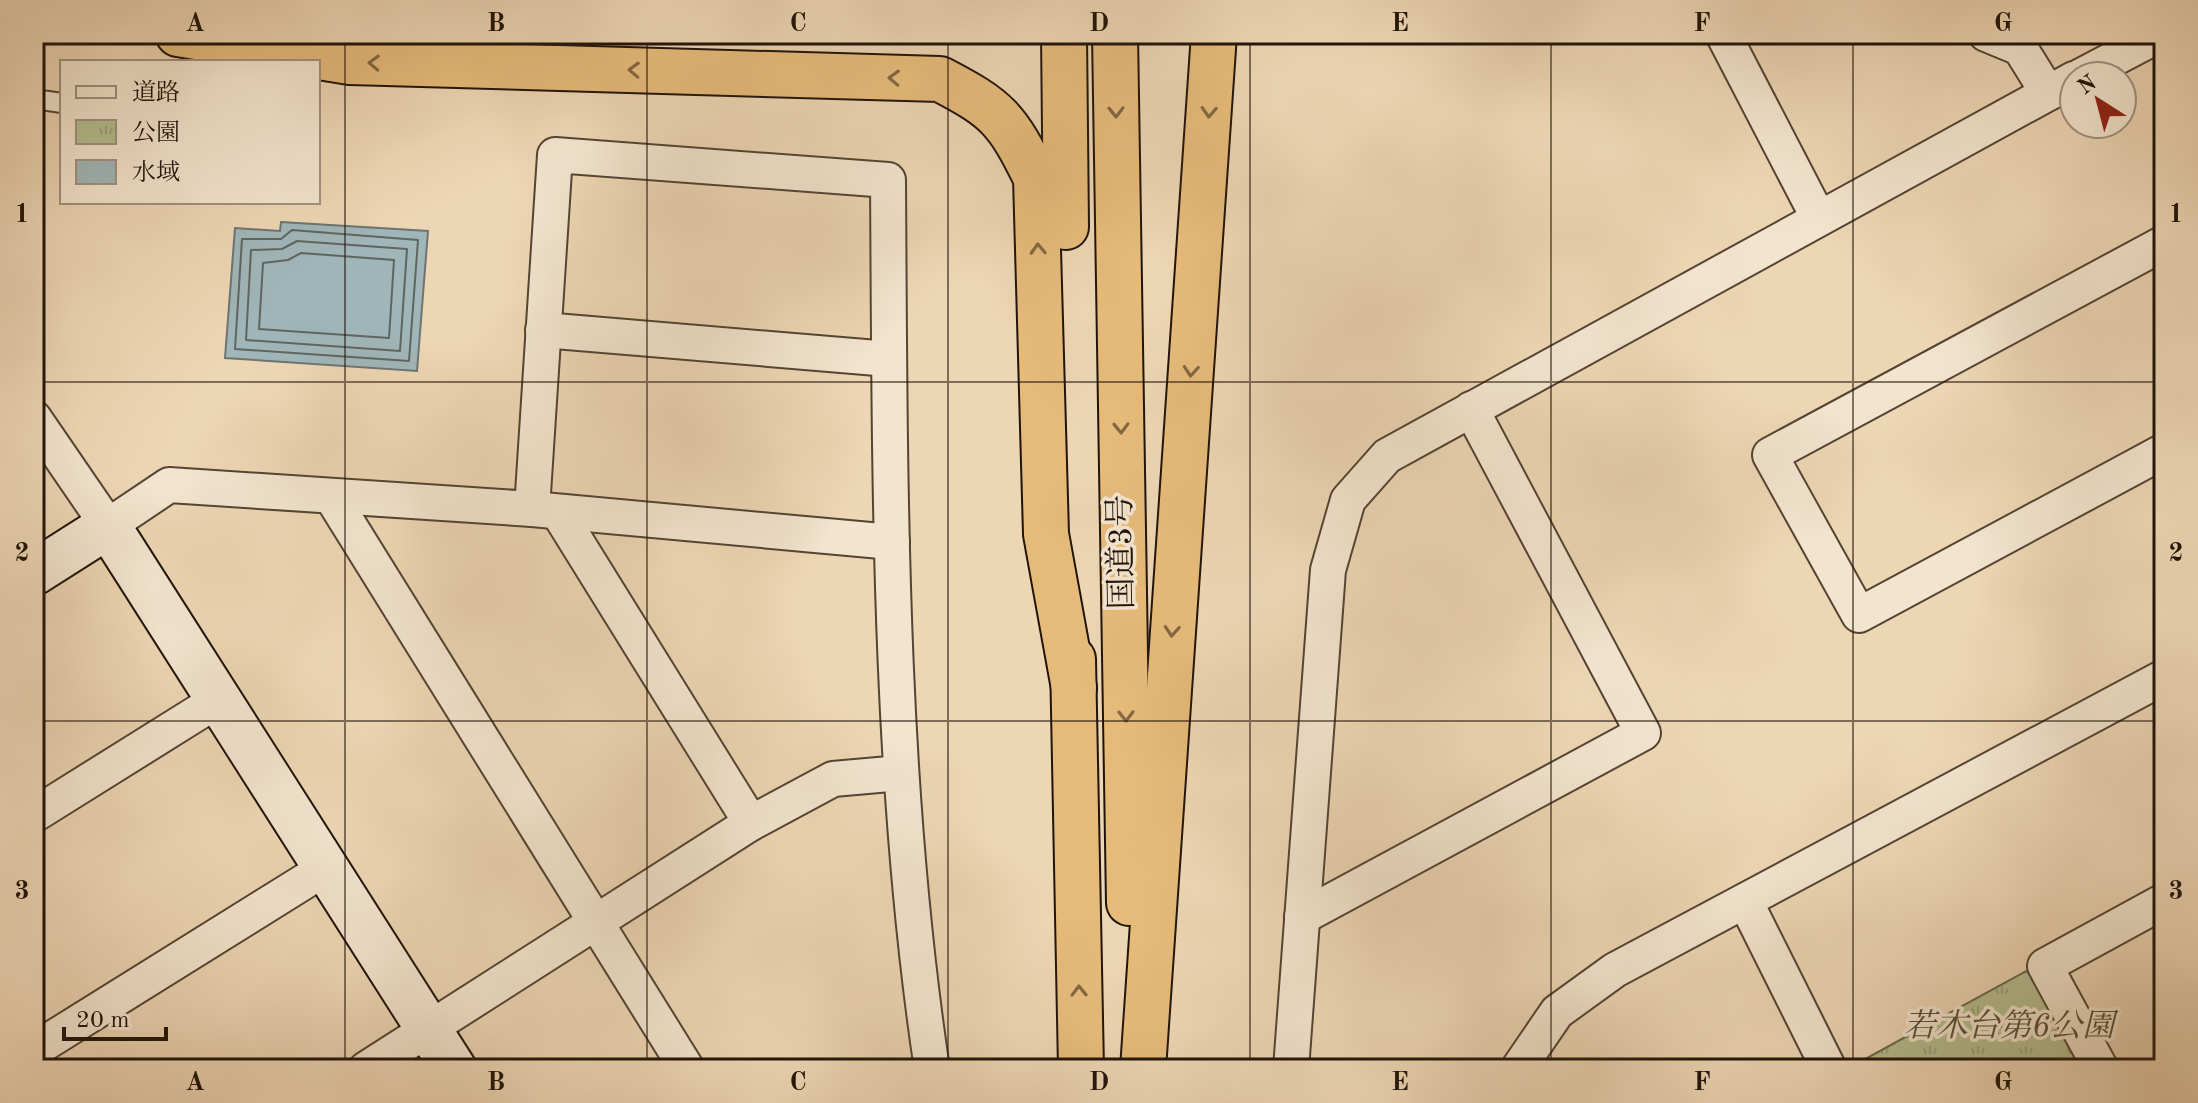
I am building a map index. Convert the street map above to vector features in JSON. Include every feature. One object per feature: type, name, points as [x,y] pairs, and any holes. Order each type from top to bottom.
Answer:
[{"type":"highway","points":[[178,34],[350,62],[940,79],[985,102],[1014,134],[1036,178],[1046,534],[1074,688]]},
{"type":"highway","name":"国道3号","points":[[1064,34],[1081,1069]]},
{"type":"highway","name":"国道3号","points":[[1115,34],[1132,1069]]},
{"type":"highway","points":[[1143,1069],[1214,34]]},
{"type":"street","points":[[1986,34],[2020,48],[2058,83]]},
{"type":"street","points":[[2111,60],[2161,34]]},
{"type":"street","points":[[1733,37],[1818,217]]},
{"type":"street","points":[[1291,1069],[1328,570],[1348,500],[1387,456],[2058,88]]},
{"type":"street","points":[[751,823],[545,510],[543,330],[555,155],[888,180],[892,542],[901,773],[932,1069]]},
{"type":"street","points":[[2164,243],[1770,455],[1859,615],[2164,451]]},
{"type":"street","points":[[543,330],[889,359]]},
{"type":"street","points":[[1302,917],[1643,733],[1471,409]]},
{"type":"street","points":[[34,418],[108,526],[454,1069]]},
{"type":"street","points":[[34,573],[169,485],[545,510],[892,542]]},
{"type":"street","points":[[331,496],[593,924],[687,1069]]},
{"type":"street","points":[[1518,1069],[1557,1012],[1615,970],[2164,677]]},
{"type":"street","points":[[34,815],[218,700]]},
{"type":"street","points":[[366,1069],[751,823],[833,779],[901,773]]},
{"type":"street","points":[[34,1050],[326,868]]},
{"type":"street","points":[[1745,901],[1829,1069]]},
{"type":"street","points":[[2101,1069],[2045,966],[2164,901]]},
{"type":"lane","points":[[34,99],[60,103]]},
{"type":"green space","name":"若木台第6公園","points":[[2028,970],[2081,1069],[1847,1069]]},
{"type":"water","points":[[281,222],[428,231],[417,371],[225,358],[235,228],[280,231]]}]
